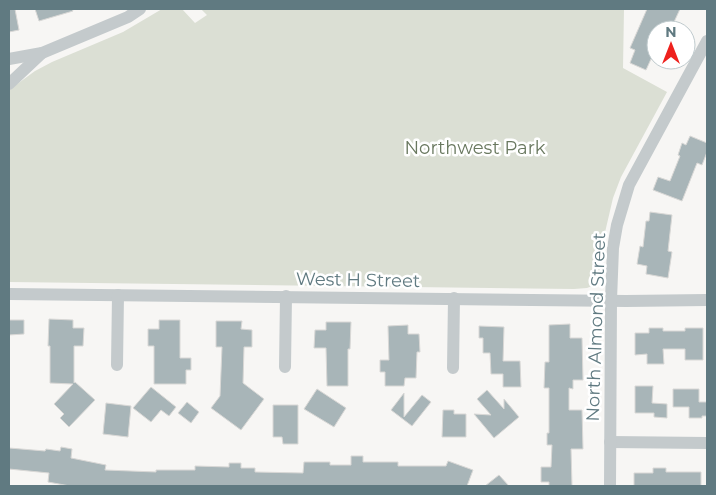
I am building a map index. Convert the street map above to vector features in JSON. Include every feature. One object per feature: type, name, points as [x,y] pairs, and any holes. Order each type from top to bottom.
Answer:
[{"type":"street","points":[[9,59],[42,53],[128,17],[140,9]]},
{"type":"street","name":"North Almond Street","points":[[610,486],[611,300],[615,234],[629,185],[706,48]]},
{"type":"street","points":[[9,84],[42,53]]},
{"type":"street","name":"West H Street","points":[[9,294],[707,300]]},
{"type":"street","points":[[117,364],[118,295]]},
{"type":"street","points":[[285,366],[286,296]]},
{"type":"street","points":[[453,368],[454,298]]},
{"type":"street","points":[[610,442],[707,443]]},
{"type":"green space","name":"Northwest Park","points":[[162,9],[182,9],[195,23],[207,15],[201,9],[624,9],[623,68],[667,92],[621,177],[613,198],[603,241],[599,278],[592,286],[574,289],[9,282],[9,90],[35,71],[52,62],[123,32]]},
{"type":"building","points":[[9,9],[15,9],[19,30],[9,32]]},
{"type":"building","points":[[35,9],[72,9],[73,11],[39,21]]},
{"type":"building","points":[[647,9],[680,9],[675,20],[646,20],[646,70],[630,63],[635,50],[630,48]]},
{"type":"building","points":[[690,136],[707,143],[707,152],[702,165],[697,163],[682,201],[653,190],[658,177],[670,181],[680,156],[678,155],[682,143],[686,145]]},
{"type":"building","points":[[650,212],[672,215],[668,251],[672,252],[668,278],[646,274],[647,266],[637,264],[640,246],[643,247],[646,221],[649,221]]},
{"type":"building","points":[[49,319],[73,320],[73,328],[84,328],[83,346],[74,346],[74,383],[95,400],[69,427],[60,418],[64,414],[54,404],[73,384],[50,383]]},
{"type":"building","points":[[9,320],[24,320],[24,334],[9,335]]},
{"type":"building","points":[[159,320],[180,320],[180,358],[191,358],[191,370],[186,370],[186,384],[154,384],[154,346],[148,346],[148,329],[159,329]]},
{"type":"building","points":[[216,321],[242,321],[241,329],[252,330],[252,347],[244,347],[243,383],[264,399],[241,430],[211,408],[220,396],[222,347],[216,347]]},
{"type":"building","points":[[326,322],[351,322],[350,349],[348,349],[348,386],[327,386],[326,348],[314,348],[315,330],[326,330]]},
{"type":"building","points":[[570,324],[570,338],[582,338],[583,380],[573,380],[573,389],[569,388],[569,410],[582,410],[583,449],[571,449],[572,486],[549,486],[549,482],[541,482],[541,467],[551,467],[552,445],[547,445],[547,433],[549,433],[549,388],[544,388],[545,362],[549,362],[549,325]]},
{"type":"building","points":[[408,325],[408,334],[419,334],[420,352],[417,352],[416,378],[405,378],[404,386],[385,386],[385,372],[380,372],[380,360],[389,360],[388,326]]},
{"type":"building","points":[[479,326],[504,327],[503,361],[520,361],[521,387],[503,387],[503,374],[491,374],[490,353],[483,353],[483,338],[479,338]]},
{"type":"building","points":[[649,328],[663,328],[663,331],[685,331],[685,328],[703,328],[703,360],[685,360],[685,349],[663,349],[664,364],[647,364],[647,354],[635,355],[635,333],[649,333]]},
{"type":"building","points":[[635,386],[653,386],[652,403],[667,404],[667,418],[654,417],[654,413],[635,413]]},
{"type":"building","points":[[151,387],[176,407],[169,416],[161,410],[151,422],[133,408]]},
{"type":"building","points":[[317,389],[346,408],[334,427],[304,409]]},
{"type":"building","points":[[673,389],[699,389],[699,402],[707,402],[707,416],[689,418],[689,407],[673,407]]},
{"type":"building","points":[[487,390],[504,409],[504,399],[519,417],[494,438],[474,414],[491,415],[477,399]]},
{"type":"building","points":[[404,393],[404,417],[422,395],[431,402],[412,426],[391,410]]},
{"type":"building","points":[[187,402],[199,412],[191,423],[178,413]]},
{"type":"building","points":[[106,403],[131,406],[128,437],[103,434]]},
{"type":"building","points":[[273,405],[298,405],[298,444],[283,444],[282,437],[273,437]]},
{"type":"building","points":[[443,410],[454,410],[454,414],[466,414],[466,437],[442,437]]},
{"type":"building","points":[[61,447],[72,449],[71,458],[106,465],[105,470],[156,472],[156,470],[195,470],[195,466],[229,467],[229,463],[241,463],[241,468],[255,468],[255,472],[303,473],[304,462],[330,462],[330,465],[351,465],[351,456],[363,456],[363,462],[398,462],[398,466],[446,466],[448,461],[473,470],[467,486],[70,486],[48,482],[49,473],[9,469],[9,448],[60,451]]},
{"type":"building","points":[[653,468],[666,468],[666,472],[701,472],[701,486],[634,486],[634,473],[653,473]]},
{"type":"building","points":[[499,475],[509,486],[485,486]]}]
